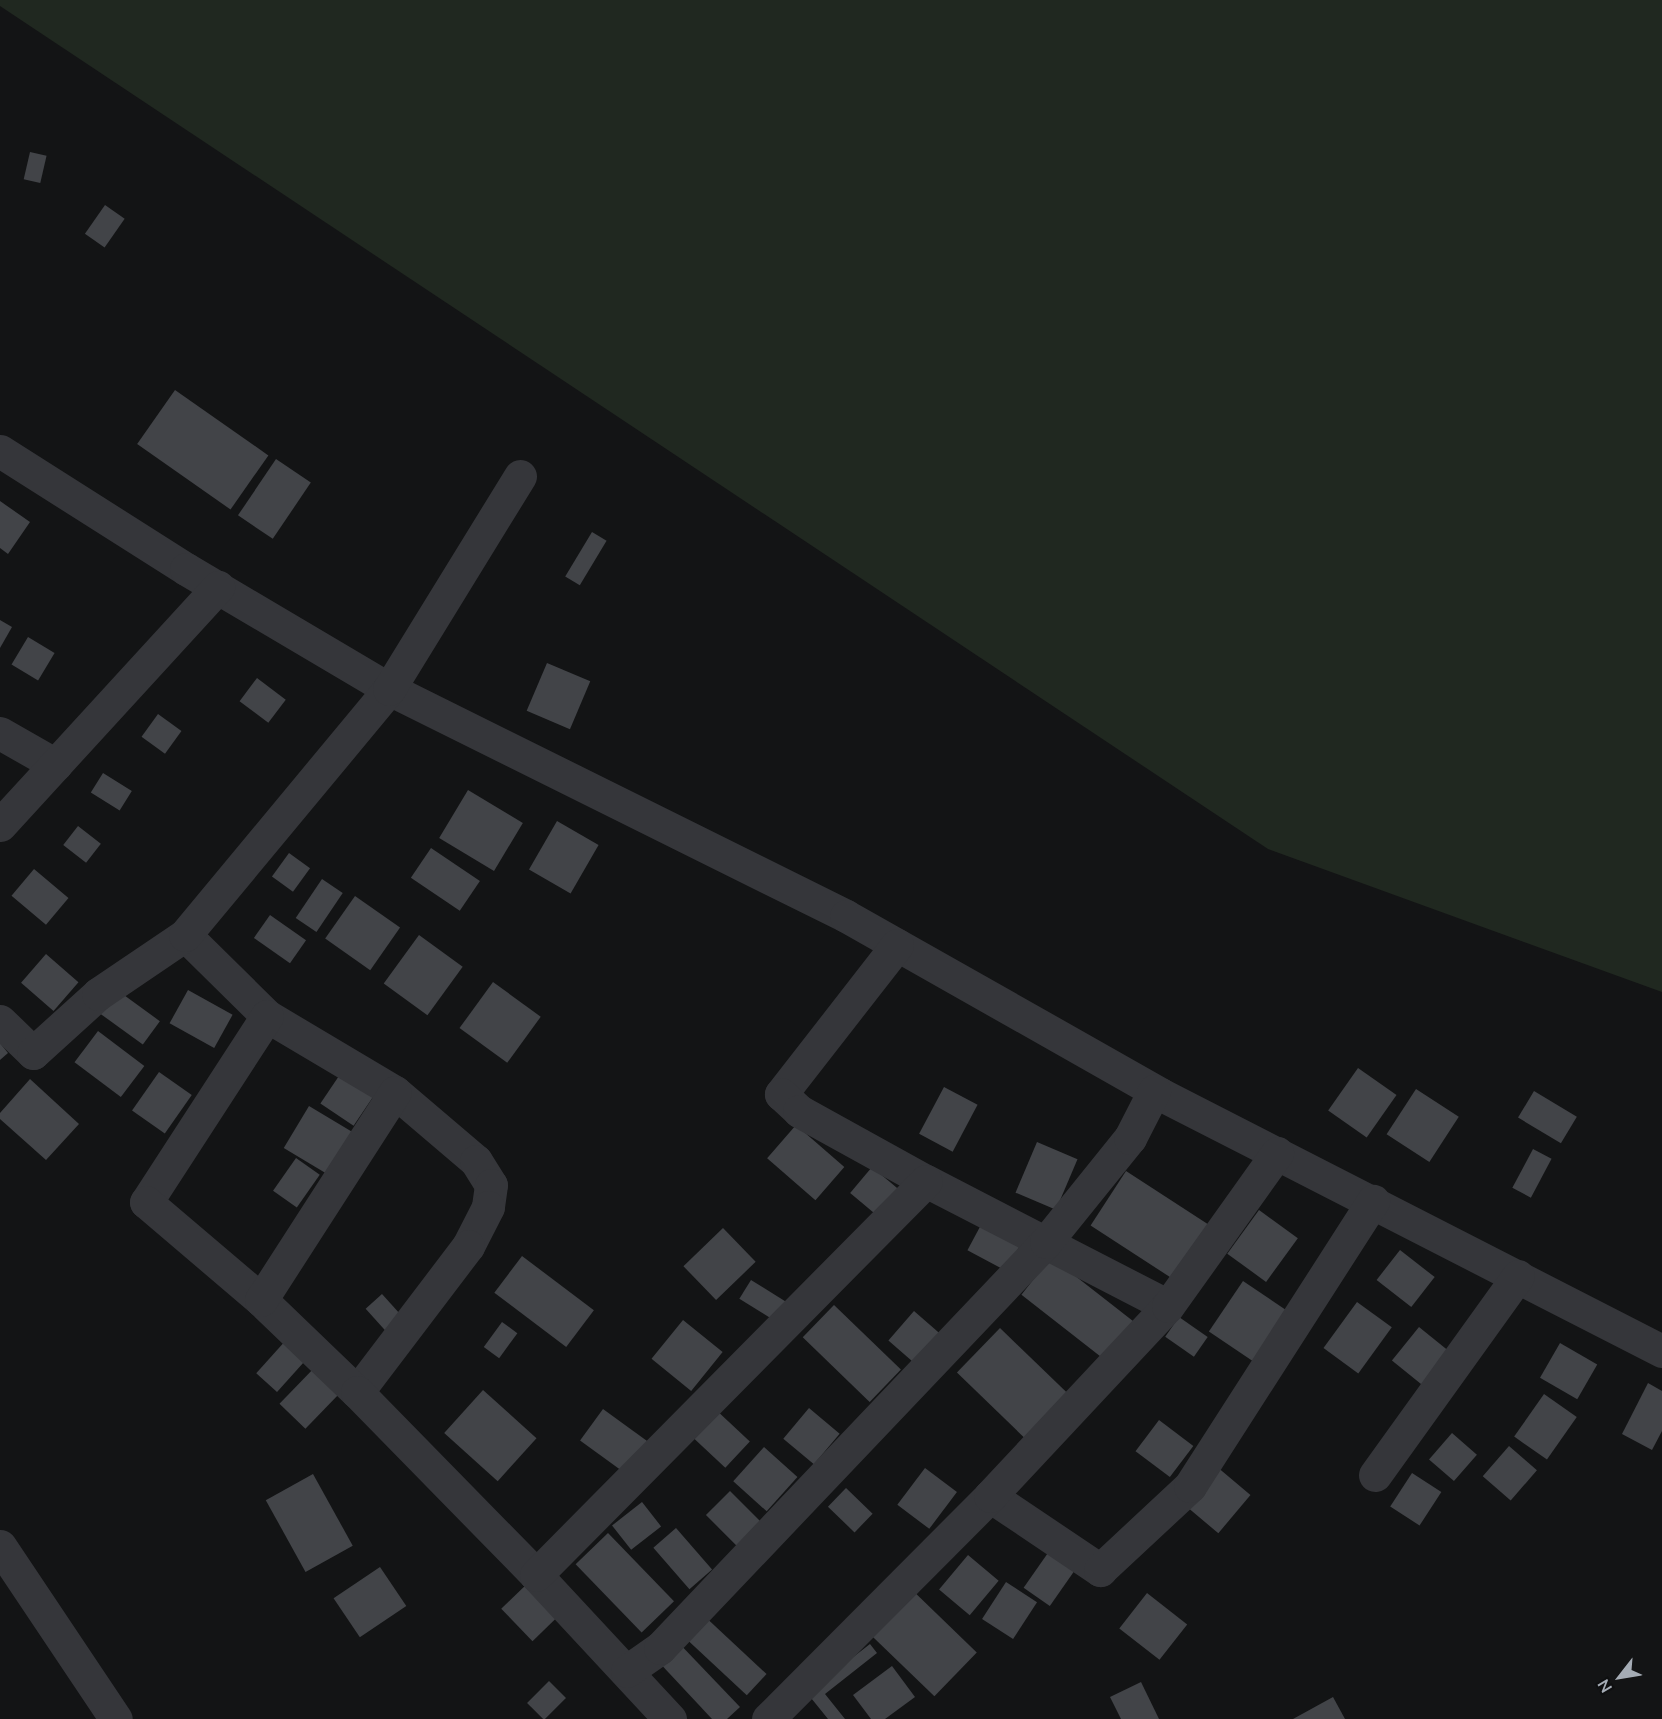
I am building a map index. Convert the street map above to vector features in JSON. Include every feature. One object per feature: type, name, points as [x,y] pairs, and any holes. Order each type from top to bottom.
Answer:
[{"type":"street","points":[[0,451],[218,588],[389,689],[846,916],[1154,1091],[1373,1201],[1662,1351]]},
{"type":"street","points":[[0,1021],[33,1053],[98,994],[185,935],[389,689],[520,476]]},
{"type":"street","points":[[0,825],[218,588]]},
{"type":"street","points":[[0,733],[56,765]]},
{"type":"street","points":[[185,935],[267,1016],[395,1092],[476,1161],[491,1185],[488,1207],[468,1246],[357,1392]]},
{"type":"street","points":[[897,945],[835,1022],[782,1094],[798,1111],[926,1181],[1168,1306]]},
{"type":"street","points":[[267,1016],[146,1202],[261,1300],[357,1392],[536,1575],[670,1719]]},
{"type":"street","points":[[627,1671],[660,1648],[1046,1242],[1130,1138],[1154,1091]]},
{"type":"street","points":[[261,1300],[395,1092]]},
{"type":"street","points":[[768,1719],[990,1496],[1168,1306],[1277,1154]]},
{"type":"street","points":[[536,1575],[926,1181]]},
{"type":"street","points":[[990,1496],[1100,1570],[1190,1486],[1373,1201]]},
{"type":"street","points":[[1375,1475],[1518,1276]]},
{"type":"street","points":[[0,1546],[116,1719]]},
{"type":"shaded area","points":[[0,0],[1662,0],[1662,992],[1268,849],[0,6]]},
{"type":"building","points":[[30,152],[47,156],[40,183],[24,179]]},
{"type":"building","points":[[105,205],[125,219],[105,247],[85,234]]},
{"type":"building","points":[[175,390],[268,455],[231,509],[137,444]]},
{"type":"building","points":[[276,459],[311,482],[273,539],[238,515]]},
{"type":"building","points":[[0,501],[30,522],[8,554],[0,548]]},
{"type":"building","points":[[592,532],[607,541],[580,585],[565,577]]},
{"type":"building","points":[[0,620],[12,627],[0,648]]},
{"type":"building","points":[[28,637],[55,653],[38,680],[12,664]]},
{"type":"building","points":[[547,663],[590,681],[570,729],[527,711]]},
{"type":"building","points":[[257,678],[286,700],[268,723],[240,701]]},
{"type":"building","points":[[158,714],[181,731],[165,754],[142,737]]},
{"type":"building","points":[[103,773],[132,791],[120,811],[91,793]]},
{"type":"building","points":[[468,790],[523,823],[494,871],[439,838]]},
{"type":"building","points":[[557,821],[599,845],[571,893],[529,869]]},
{"type":"building","points":[[78,826],[101,844],[86,863],[63,845]]},
{"type":"building","points":[[431,848],[480,881],[460,911],[411,878]]},
{"type":"building","points":[[289,853],[310,868],[293,892],[272,876]]},
{"type":"building","points":[[34,869],[68,898],[46,925],[12,896]]},
{"type":"building","points":[[322,879],[343,893],[316,932],[296,918]]},
{"type":"building","points":[[355,896],[400,928],[370,970],[325,939]]},
{"type":"building","points":[[270,915],[306,940],[290,963],[254,938]]},
{"type":"building","points":[[419,935],[463,967],[427,1015],[384,984]]},
{"type":"building","points":[[46,954],[78,982],[54,1011],[21,983]]},
{"type":"building","points":[[493,982],[541,1017],[507,1063],[459,1028]]},
{"type":"building","points":[[117,990],[160,1021],[143,1045],[100,1013]]},
{"type":"building","points":[[188,990],[233,1015],[214,1048],[170,1023]]},
{"type":"building","points":[[98,1031],[144,1066],[121,1097],[75,1062]]},
{"type":"building","points":[[0,1043],[8,1053],[0,1060]]},
{"type":"building","points":[[345,1067],[378,1089],[354,1126],[320,1103]]},
{"type":"building","points":[[1358,1068],[1397,1095],[1367,1138],[1328,1111]]},
{"type":"building","points":[[159,1072],[192,1095],[165,1133],[132,1111]]},
{"type":"building","points":[[30,1079],[79,1124],[46,1160],[0,1119],[0,1113]]},
{"type":"building","points":[[944,1087],[978,1105],[953,1152],[919,1134]]},
{"type":"building","points":[[1416,1089],[1459,1117],[1429,1162],[1387,1134]]},
{"type":"building","points":[[1534,1091],[1577,1117],[1561,1143],[1518,1118]]},
{"type":"building","points":[[309,1106],[356,1134],[331,1176],[284,1148]]},
{"type":"building","points":[[796,1125],[844,1167],[815,1200],[767,1158]]},
{"type":"building","points":[[1037,1142],[1078,1159],[1056,1210],[1016,1193]]},
{"type":"building","points":[[1533,1149],[1552,1159],[1531,1198],[1512,1188]]},
{"type":"building","points":[[296,1158],[320,1175],[297,1207],[273,1191]]},
{"type":"building","points":[[872,1167],[902,1192],[880,1218],[850,1193]]},
{"type":"building","points":[[1126,1171],[1211,1226],[1175,1281],[1091,1226]]},
{"type":"building","points":[[1259,1210],[1298,1238],[1266,1282],[1227,1254]]},
{"type":"building","points":[[982,1223],[1021,1244],[1006,1271],[967,1250]]},
{"type":"building","points":[[723,1228],[756,1262],[716,1300],[683,1266]]},
{"type":"building","points":[[1400,1250],[1435,1277],[1411,1307],[1377,1280]]},
{"type":"building","points":[[522,1256],[594,1310],[566,1347],[494,1293]]},
{"type":"building","points":[[1051,1257],[1135,1322],[1105,1360],[1021,1295]]},
{"type":"building","points":[[751,1280],[789,1304],[778,1323],[739,1299]]},
{"type":"building","points":[[1243,1281],[1292,1314],[1258,1365],[1209,1332]]},
{"type":"building","points":[[382,1294],[403,1317],[386,1332],[366,1309]]},
{"type":"building","points":[[1357,1302],[1392,1327],[1358,1373],[1323,1348]]},
{"type":"building","points":[[834,1305],[901,1370],[870,1402],[803,1337]]},
{"type":"building","points":[[914,1311],[946,1339],[921,1369],[888,1340]]},
{"type":"building","points":[[1179,1317],[1208,1337],[1194,1357],[1165,1337]]},
{"type":"building","points":[[683,1320],[723,1352],[691,1391],[652,1359]]},
{"type":"building","points":[[502,1322],[517,1333],[499,1358],[484,1347]]},
{"type":"building","points":[[1419,1327],[1452,1354],[1425,1387],[1392,1360]]},
{"type":"building","points":[[1000,1328],[1074,1400],[1031,1444],[957,1373]]},
{"type":"building","points":[[287,1339],[308,1358],[277,1392],[256,1373]]},
{"type":"building","points":[[1560,1343],[1597,1364],[1577,1399],[1540,1378]]},
{"type":"building","points":[[317,1365],[343,1390],[305,1429],[279,1404]]},
{"type":"building","points":[[1648,1383],[1662,1391],[1662,1431],[1652,1450],[1622,1434]]},
{"type":"building","points":[[483,1390],[537,1438],[498,1481],[444,1433]]},
{"type":"building","points":[[1544,1394],[1577,1417],[1547,1460],[1514,1437]]},
{"type":"building","points":[[714,1408],[750,1441],[725,1468],[689,1434]]},
{"type":"building","points":[[809,1408],[840,1434],[814,1464],[783,1439]]},
{"type":"building","points":[[603,1409],[649,1443],[626,1474],[580,1441]]},
{"type":"building","points":[[1159,1420],[1193,1446],[1170,1477],[1136,1451]]},
{"type":"building","points":[[1452,1433],[1477,1455],[1454,1481],[1429,1459]]},
{"type":"building","points":[[1509,1446],[1537,1470],[1511,1500],[1483,1476]]},
{"type":"building","points":[[764,1447],[797,1477],[767,1511],[733,1481]]},
{"type":"building","points":[[1216,1466],[1250,1495],[1218,1533],[1184,1504]]},
{"type":"building","points":[[925,1468],[957,1492],[929,1529],[897,1505]]},
{"type":"building","points":[[1412,1473],[1441,1492],[1420,1526],[1390,1507]]},
{"type":"building","points":[[313,1474],[353,1546],[306,1572],[266,1500]]},
{"type":"building","points":[[846,1488],[873,1514],[855,1532],[828,1507]]},
{"type":"building","points":[[730,1491],[765,1526],[741,1550],[706,1515]]},
{"type":"building","points":[[642,1502],[661,1526],[631,1550],[612,1525]]},
{"type":"building","points":[[676,1528],[712,1570],[689,1589],[653,1548]]},
{"type":"building","points":[[608,1533],[674,1601],[642,1633],[576,1564]]},
{"type":"building","points":[[1050,1550],[1076,1568],[1050,1606],[1024,1588]]},
{"type":"building","points":[[968,1555],[999,1581],[970,1615],[939,1589]]},
{"type":"building","points":[[380,1567],[406,1606],[360,1637],[334,1598]]},
{"type":"building","points":[[530,1581],[561,1613],[532,1641],[501,1609]]},
{"type":"building","points":[[1006,1582],[1037,1602],[1013,1639],[982,1619]]},
{"type":"building","points":[[907,1585],[977,1652],[934,1696],[865,1629]]},
{"type":"building","points":[[1147,1593],[1187,1624],[1159,1660],[1119,1628]]},
{"type":"building","points":[[700,1612],[767,1674],[747,1695],[680,1633]]},
{"type":"building","points":[[675,1639],[740,1707],[727,1719],[712,1719],[655,1658]]},
{"type":"building","points":[[870,1644],[877,1653],[825,1694],[845,1719],[828,1719],[807,1693]]},
{"type":"building","points":[[892,1666],[915,1697],[885,1719],[871,1719],[853,1695]]},
{"type":"building","points":[[549,1681],[566,1698],[545,1719],[527,1703]]},
{"type":"building","points":[[1141,1682],[1159,1719],[1121,1719],[1110,1697]]},
{"type":"building","points":[[1333,1697],[1345,1719],[1293,1719]]}]
